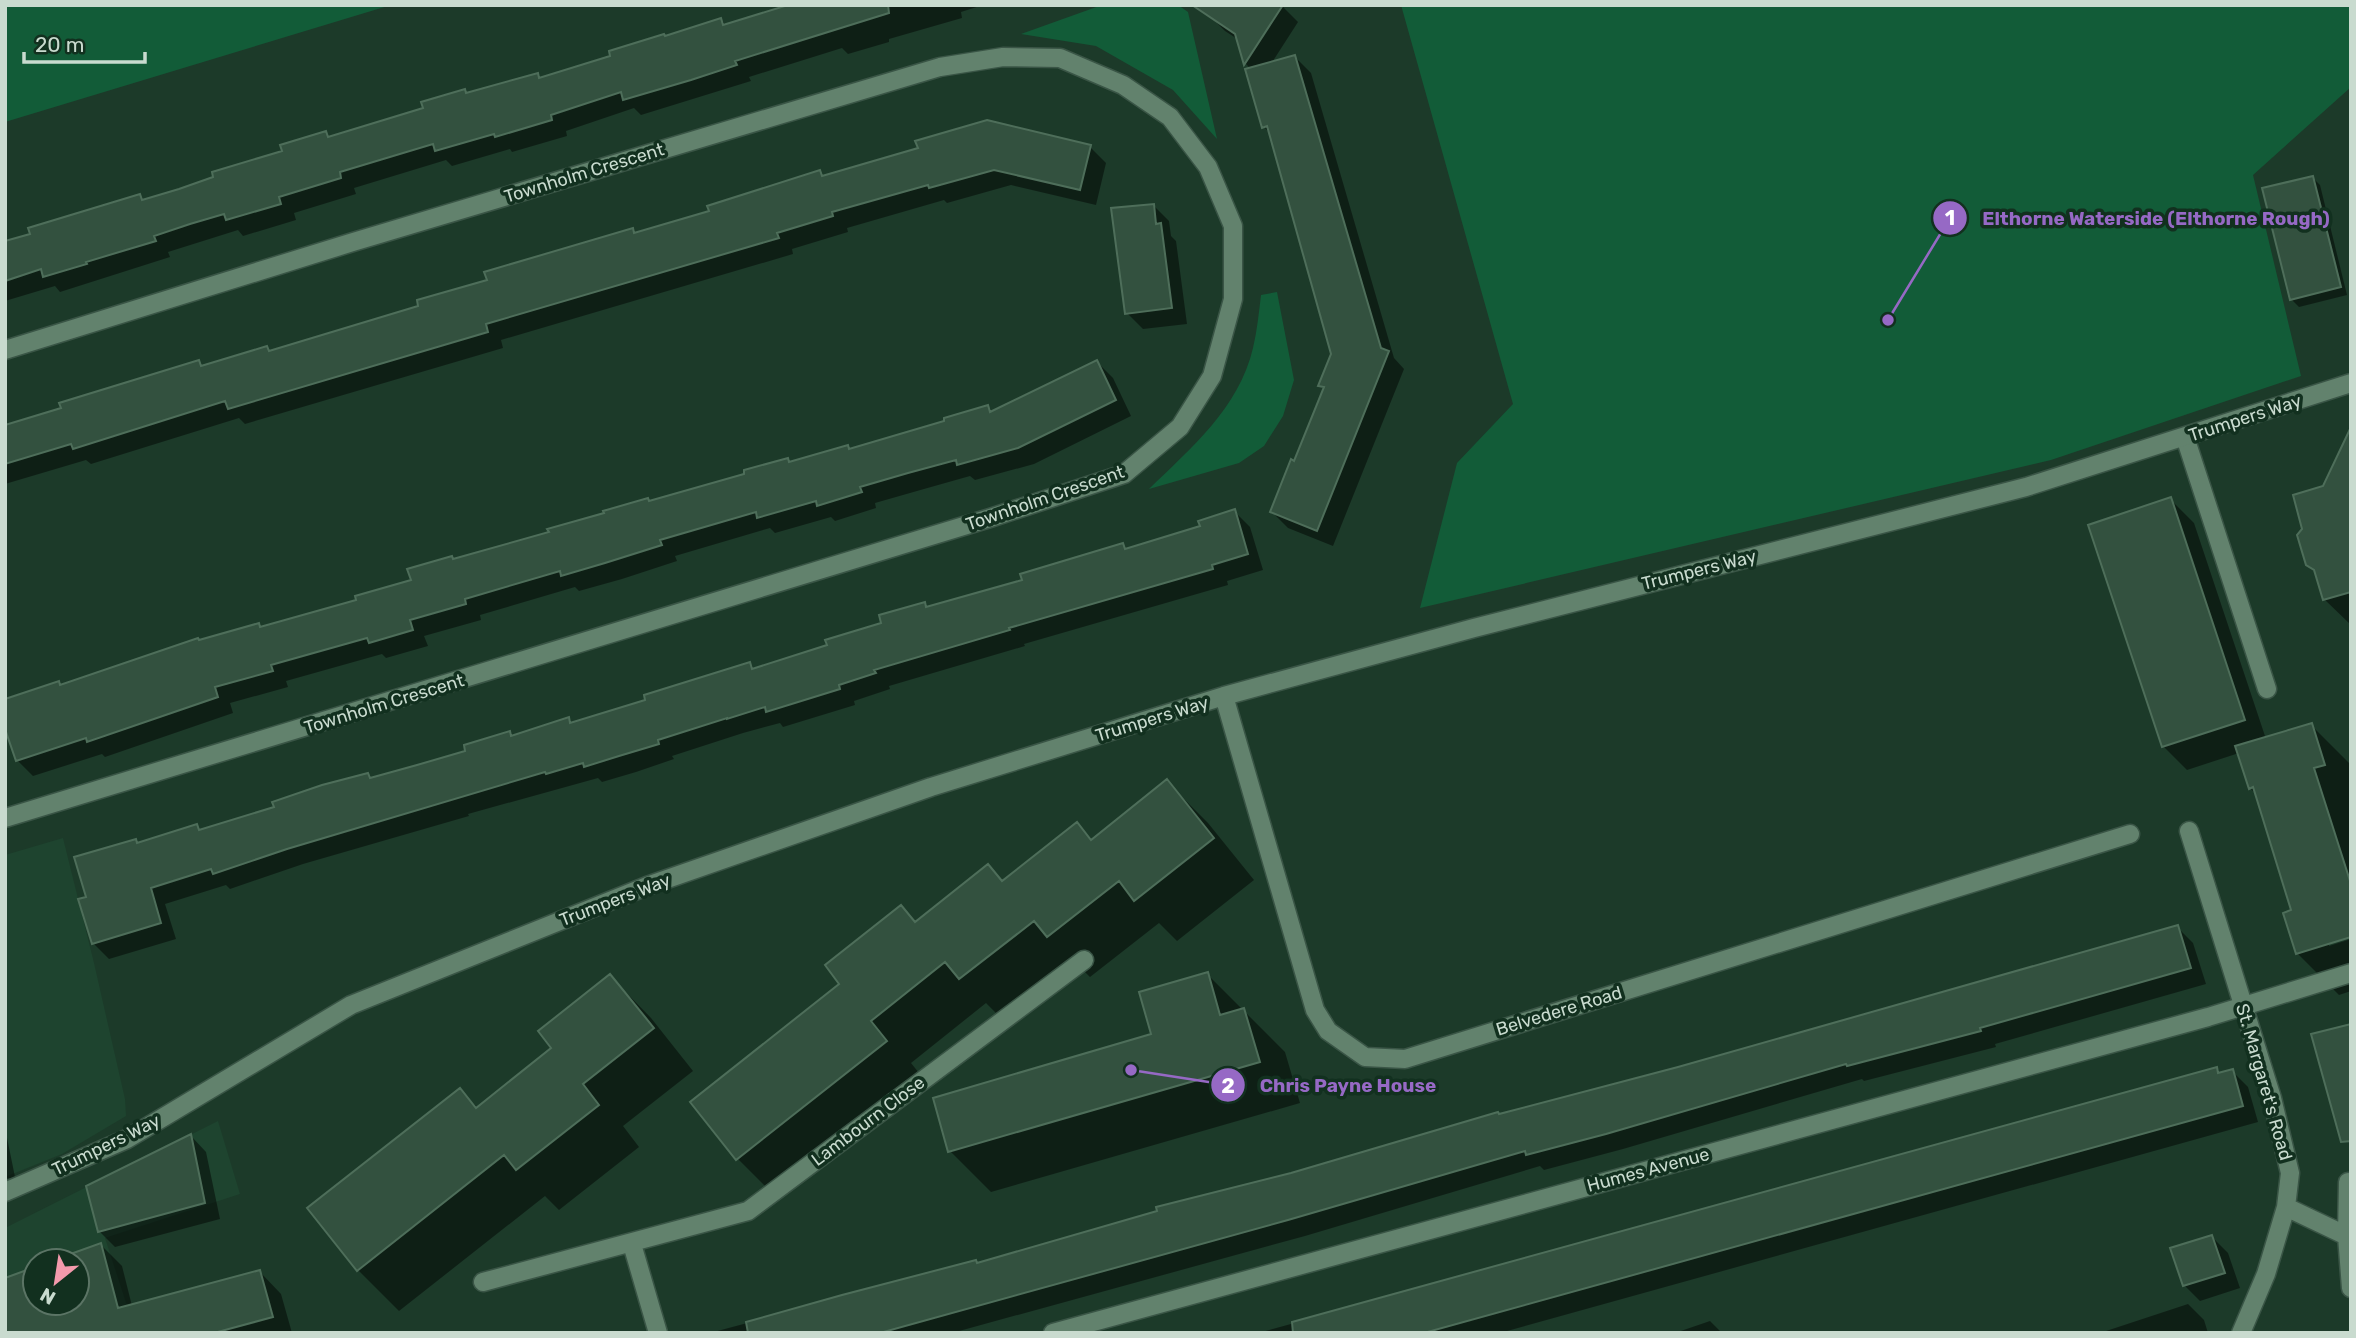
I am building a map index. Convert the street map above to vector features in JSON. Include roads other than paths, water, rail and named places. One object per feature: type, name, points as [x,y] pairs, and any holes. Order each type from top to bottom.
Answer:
[{"type":"street","name":"Townholm Crescent","points":[[5,350],[353,242],[940,67],[1003,57],[1060,58],[1123,85],[1170,117],[1208,167],[1233,226],[1233,299],[1212,376],[1180,427],[1124,474],[778,583],[5,818]]},
{"type":"street","name":"Trumpers Way","points":[[5,1192],[127,1139],[351,1005],[660,882],[930,787],[1224,696],[1474,628],[2026,487],[2351,383]]},
{"type":"street","points":[[2185,437],[2267,689]]},
{"type":"street","name":"Belvedere Road","points":[[1224,696],[1315,1010],[1328,1031],[1365,1057],[1405,1059],[2130,834]]},
{"type":"street","name":"St. Margaret's Road","points":[[2189,831],[2272,1098],[2290,1173],[2286,1207],[2266,1274],[2241,1333]]},
{"type":"street","name":"Lambourn Close","points":[[483,1282],[748,1211],[1084,960]]},
{"type":"street","name":"Humes Avenue","points":[[1053,1333],[2242,1006],[2351,973]]},
{"type":"street","points":[[2348,1182],[2347,1236],[2351,1288]]},
{"type":"street","points":[[2286,1207],[2347,1236]]},
{"type":"street","points":[[632,1244],[658,1333]]},
{"type":"place","name":"Elthorne Waterside (Elthorne Rough)","points":[[1888,320]]},
{"type":"place","name":"Chris Payne House","points":[[1131,1070]]}]
